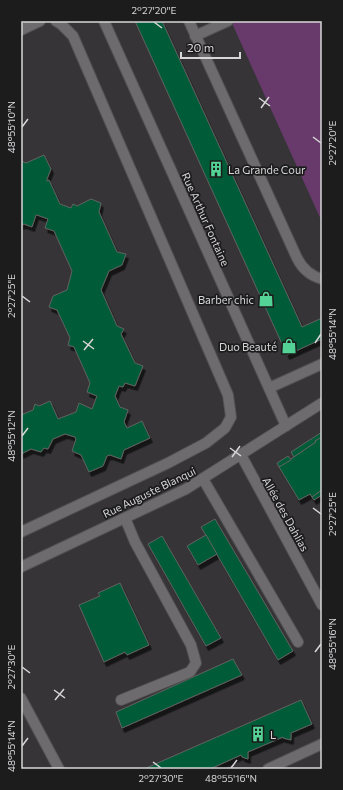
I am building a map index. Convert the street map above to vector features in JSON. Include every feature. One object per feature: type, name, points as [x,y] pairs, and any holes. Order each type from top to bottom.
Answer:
[{"type":"street","points":[[21,30],[40,21]]},
{"type":"street","points":[[21,532],[168,463],[206,443],[225,428],[230,417],[228,395],[73,36],[56,21]]},
{"type":"street","name":"Rue Arthur Fontaine","points":[[104,21],[286,426]]},
{"type":"street","points":[[189,21],[300,265],[311,274],[322,279]]},
{"type":"street","points":[[195,36],[228,21]]},
{"type":"street","points":[[269,388],[322,364]]},
{"type":"street","name":"Rue Auguste Blanqui","points":[[21,567],[186,489],[322,403]]},
{"type":"street","name":"Allée des Dahlias","points":[[241,455],[322,605]]},
{"type":"street","points":[[203,479],[298,642]]},
{"type":"street","points":[[121,700],[190,672],[196,663],[191,645],[135,542],[125,518]]},
{"type":"street","points":[[21,698],[59,769]]},
{"type":"street","points":[[268,769],[322,744]]},
{"type":"shaded area","points":[[231,21],[322,21],[322,222]]},
{"type":"building","name":"La Grande Cour","points":[[135,21],[162,21],[302,327],[322,318],[322,339],[287,355]]},
{"type":"building","points":[[44,155],[51,169],[47,181],[49,180],[60,204],[71,208],[73,204],[77,206],[91,199],[101,203],[99,212],[117,252],[126,254],[122,265],[109,271],[101,290],[117,326],[124,329],[121,334],[135,363],[143,366],[135,386],[125,383],[123,387],[119,386],[115,396],[120,407],[128,410],[124,422],[127,428],[142,421],[150,438],[124,450],[121,459],[110,455],[107,456],[103,466],[89,472],[81,455],[72,451],[76,439],[75,437],[65,434],[53,439],[48,449],[44,448],[41,452],[31,449],[21,454],[21,415],[33,410],[35,404],[39,406],[50,401],[58,419],[76,412],[79,403],[92,409],[97,396],[87,392],[90,383],[74,347],[68,345],[70,338],[57,310],[49,307],[53,296],[67,290],[72,271],[54,231],[45,228],[48,219],[36,215],[32,227],[24,224],[21,225],[21,161],[26,163]]},
{"type":"building","points":[[322,432],[322,437],[294,457],[291,452]]},
{"type":"building","points":[[322,437],[322,490],[312,497],[310,494],[299,500],[279,467]]},
{"type":"building","points":[[288,456],[291,460],[279,467],[277,463]]},
{"type":"building","points":[[322,490],[322,495],[314,500],[312,497]]},
{"type":"building","points":[[215,519],[293,651],[278,660],[201,527]]},
{"type":"building","points":[[206,535],[217,554],[198,565],[187,546]]},
{"type":"building","points":[[162,536],[221,638],[206,646],[148,544]]},
{"type":"building","points":[[120,583],[149,645],[127,655],[125,652],[104,662],[79,605],[100,596],[98,593]]},
{"type":"building","points":[[233,659],[242,675],[122,728],[116,712]]},
{"type":"building","name":"L","points":[[301,700],[312,724],[291,733],[291,740],[283,737],[248,752],[248,759],[242,757],[241,755],[210,769],[144,769]]},
{"type":"place","name":"La Grande Cour","points":[[216,169]]},
{"type":"place","name":"Barber chic","points":[[266,299]]},
{"type":"place","name":"Duo Beauté","points":[[289,346]]},
{"type":"place","name":"L","points":[[258,734]]}]
